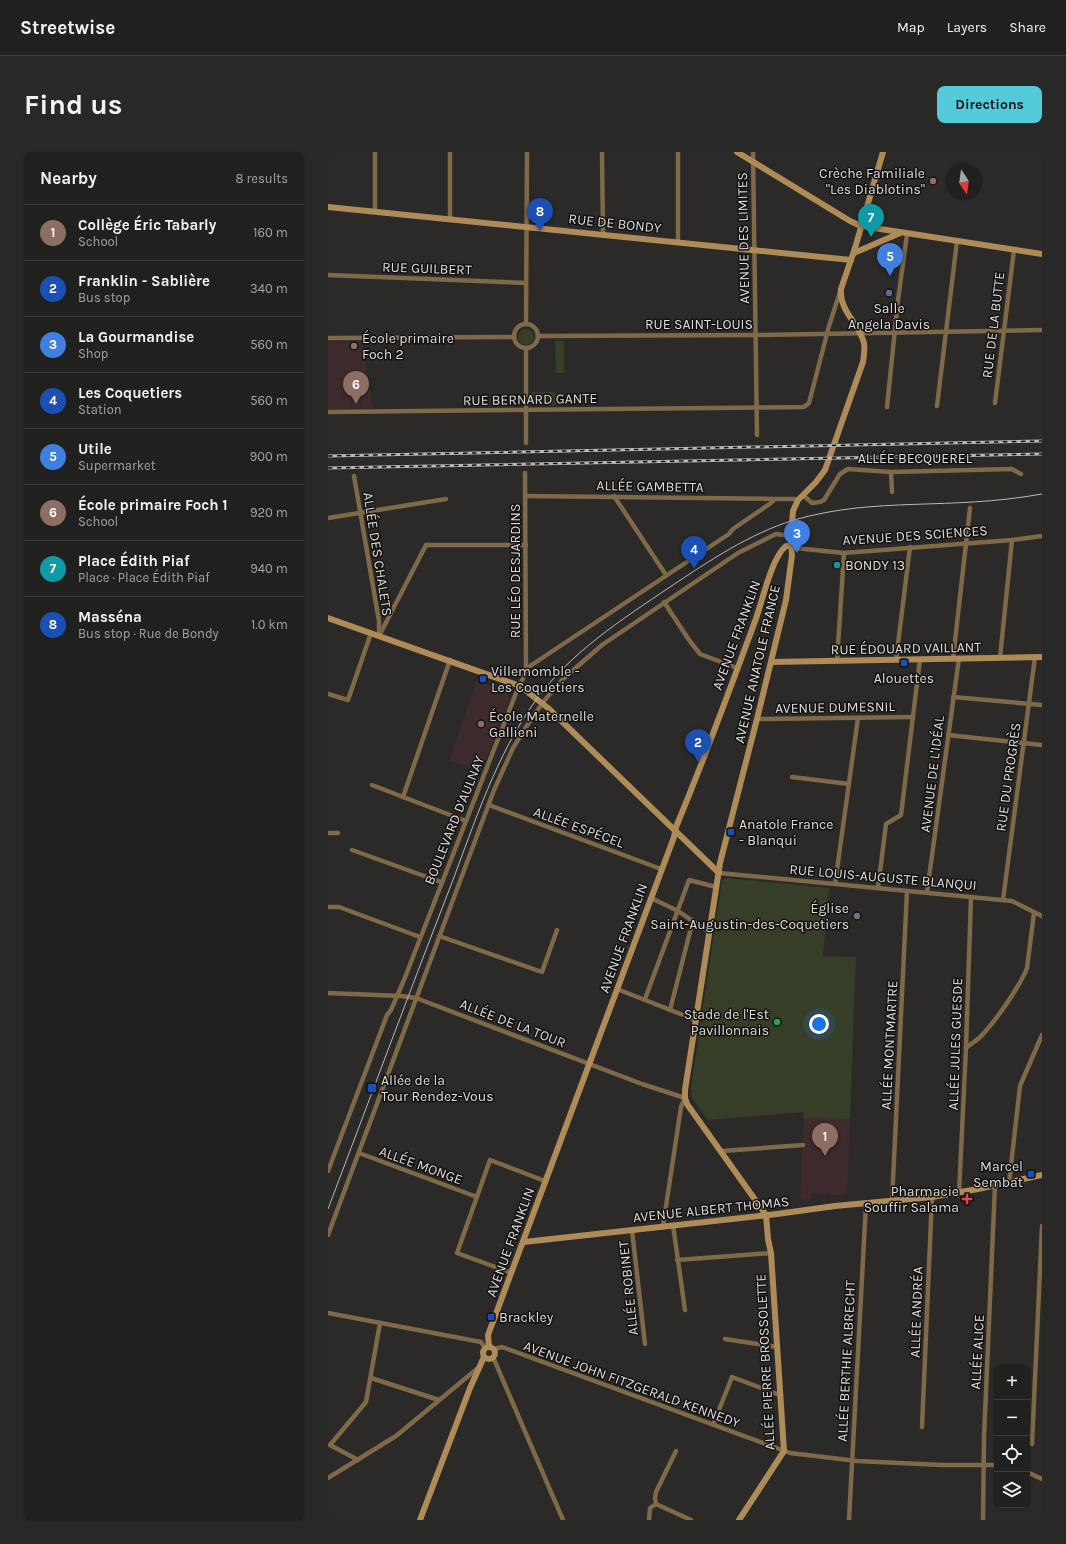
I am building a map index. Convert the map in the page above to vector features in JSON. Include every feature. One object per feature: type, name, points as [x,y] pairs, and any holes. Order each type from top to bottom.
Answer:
[{"type":"street","points":[[375,152],[375,211]]},
{"type":"street","points":[[450,152],[450,218]]},
{"type":"street","points":[[526,324],[527,152]]},
{"type":"street","points":[[602,152],[603,234]]},
{"type":"street","points":[[678,152],[678,241]]},
{"type":"street","points":[[737,152],[850,221],[861,226],[1042,254]]},
{"type":"street","name":"AVENUE DES LIMITES","points":[[753,152],[756,408]]},
{"type":"street","points":[[828,333],[841,289],[852,260],[883,152]]},
{"type":"street","name":"RUE DE BONDY","points":[[328,207],[678,241],[852,260]]},
{"type":"street","points":[[854,253],[904,233]]},
{"type":"street","points":[[887,407],[904,233]]},
{"type":"street","points":[[937,406],[957,241]]},
{"type":"street","name":"RUE DE LA BUTTE","points":[[994,403],[1014,250]]},
{"type":"street","name":"RUE GUILBERT","points":[[328,275],[526,283]]},
{"type":"street","name":"AVENUE ANATOLE FRANCE","points":[[685,1098],[720,863],[758,718],[786,600],[792,555],[790,546],[793,511],[800,498],[821,476],[828,463],[863,362],[864,344],[844,307],[841,289]]},
{"type":"street","points":[[522,324],[533,326],[538,332],[538,336],[536,343],[533,346],[526,348],[516,344],[514,337],[516,329],[522,324]]},
{"type":"street","name":"RUE SAINT-LOUIS","points":[[538,336],[755,335],[1042,330]]},
{"type":"street","name":"RUE BERNARD GANTE","points":[[328,412],[806,407],[809,403],[828,333]]},
{"type":"street","points":[[328,338],[514,337]]},
{"type":"street","points":[[526,348],[526,443]]},
{"type":"street","points":[[756,408],[757,435]]},
{"type":"street","name":"ALLÉE BECQUEREL","points":[[800,498],[812,503],[824,500],[840,474],[848,469],[891,472],[1012,469],[1021,474]]},
{"type":"street","points":[[891,472],[892,492]]},
{"type":"street","name":"RUE LÉO DESJARDINS","points":[[526,474],[527,668]]},
{"type":"street","name":"ALLÉE DES CHALETS","points":[[354,476],[379,621],[379,636]]},
{"type":"street","name":"ALLÉE GAMBETTA","points":[[525,496],[775,499]]},
{"type":"street","points":[[614,496],[666,575]]},
{"type":"street","points":[[527,668],[729,534],[733,529],[775,499],[800,498]]},
{"type":"street","points":[[328,518],[446,499]]},
{"type":"street","name":"AVENUE DE L'IDÉAL","points":[[928,892],[953,697],[970,508]]},
{"type":"street","name":"BOULEVARD D'AULNAY","points":[[328,1236],[488,805],[513,748],[543,703],[563,678],[602,645],[738,553],[776,534],[791,536]]},
{"type":"street","name":"AVENUE DES SCIENCES","points":[[790,546],[795,548],[844,553],[1012,540],[1042,536]]},
{"type":"street","points":[[1000,658],[1012,540]]},
{"type":"street","points":[[379,636],[426,545],[526,545]]},
{"type":"street","name":"AVENUE FRANKLIN","points":[[489,1348],[488,1335],[524,1242],[545,1181],[675,832],[755,622],[780,551],[786,546],[790,546]]},
{"type":"street","points":[[896,660],[910,547]]},
{"type":"street","points":[[837,661],[844,553]]},
{"type":"street","points":[[664,602],[700,654],[737,668]]},
{"type":"street","points":[[328,618],[520,686],[543,703],[719,873]]},
{"type":"street","points":[[328,694],[348,700],[371,633]]},
{"type":"street","name":"RUE ÉDOUARD VAILLANT","points":[[771,662],[1039,657]]},
{"type":"street","name":"RUE DU PROGRÈS","points":[[1003,900],[1029,704],[1039,657]]},
{"type":"street","points":[[878,888],[886,824],[901,815],[920,659]]},
{"type":"street","points":[[403,797],[450,660]]},
{"type":"street","name":"BOULEVARD D'AULNAY","points":[[328,1171],[387,1015],[391,1010],[397,996],[527,668]]},
{"type":"street","points":[[953,697],[1042,705]]},
{"type":"street","name":"AVENUE DUMESNIL","points":[[758,718],[913,717]]},
{"type":"street","points":[[835,884],[858,718]]},
{"type":"street","points":[[948,735],[1042,745]]},
{"type":"street","points":[[792,777],[849,784]]},
{"type":"street","points":[[372,785],[466,821]]},
{"type":"street","name":"ALLÉE ESPÉCEL","points":[[488,805],[662,869]]},
{"type":"street","points":[[328,833],[338,833]]},
{"type":"street","points":[[352,850],[442,882]]},
{"type":"street","name":"RUE LOUIS-AUGUSTE BLANQUI","points":[[719,873],[1012,900],[1042,916]]},
{"type":"street","points":[[645,999],[689,880],[716,887]]},
{"type":"street","name":"ALLÉE MONTMARTRE","points":[[892,1201],[907,891]]},
{"type":"street","name":"ALLÉE JULES GUESDE","points":[[959,1193],[971,897]]},
{"type":"street","points":[[651,898],[678,911],[709,932]]},
{"type":"street","points":[[328,907],[338,907],[420,937]]},
{"type":"street","points":[[966,1048],[983,1034],[1018,986],[1027,968],[1034,912]]},
{"type":"street","points":[[670,1010],[693,920]]},
{"type":"street","points":[[439,936],[542,972],[557,930]]},
{"type":"street","points":[[617,989],[696,1020]]},
{"type":"street","name":"ALLÉE DE LA TOUR","points":[[328,993],[416,998],[642,1084],[685,1098]]},
{"type":"street","points":[[1008,1182],[1020,1086],[1042,1034]]},
{"type":"street","points":[[685,1098],[687,1104],[722,1151],[766,1215]]},
{"type":"street","points":[[663,1226],[681,1107],[685,1098]]},
{"type":"street","points":[[722,1151],[803,1145]]},
{"type":"street","name":"ALLÉE MONGE","points":[[358,1153],[477,1197]]},
{"type":"street","points":[[512,1273],[457,1252],[490,1160],[545,1181]]},
{"type":"street","name":"AVENUE ALBERT THOMAS","points":[[524,1242],[835,1206],[932,1197],[1042,1176]]},
{"type":"street","name":"ALLÉE ALICE","points":[[983,1520],[983,1465],[995,1186]]},
{"type":"street","name":"ALLÉE ANDRÉA","points":[[922,1427],[932,1197]]},
{"type":"street","name":"ALLÉE BERTHIE ALBRECHT","points":[[849,1520],[866,1204]]},
{"type":"street","name":"ALLÉE PIERRE BROSSOLETTE","points":[[739,1520],[784,1451],[771,1253],[766,1215]]},
{"type":"street","points":[[673,1225],[685,1310]]},
{"type":"street","points":[[1032,1444],[1042,1226]]},
{"type":"street","name":"ALLÉE ROBINET","points":[[632,1230],[645,1344]]},
{"type":"street","points":[[678,1260],[771,1253]]},
{"type":"street","points":[[328,1313],[481,1342],[495,1352],[459,1385],[396,1436],[328,1478]]},
{"type":"street","points":[[358,1460],[330,1445],[366,1402],[380,1323]]},
{"type":"street","points":[[481,1342],[488,1335]]},
{"type":"street","points":[[725,1339],[777,1347]]},
{"type":"street","points":[[489,1348],[483,1353],[488,1358],[563,1520]]},
{"type":"street","name":"AVENUE JOHN FITZGERALD KENNEDY","points":[[489,1348],[502,1348],[784,1451],[852,1460],[942,1465],[994,1465]]},
{"type":"street","points":[[420,1520],[478,1368]]},
{"type":"street","points":[[713,1425],[732,1377],[777,1394],[781,1394]]},
{"type":"street","points":[[370,1378],[439,1400]]},
{"type":"street","points":[[459,1385],[465,1385],[469,1392]]},
{"type":"street","points":[[656,1504],[656,1492],[676,1451]]},
{"type":"street","points":[[1030,1473],[1042,1479]]},
{"type":"street","points":[[649,1520],[650,1508],[656,1504]]},
{"type":"street","points":[[656,1504],[691,1520]]},
{"type":"shaded area","points":[[362,341],[373,408],[328,409],[328,342]]},
{"type":"shaded area","name":"École Maternelle Gallieni","points":[[477,681],[506,691],[509,699],[481,771],[449,761]]},
{"type":"shaded area","points":[[804,1118],[850,1119],[847,1194],[830,1196],[829,1194],[812,1194],[811,1199],[800,1200]]},
{"type":"green space","points":[[523,329],[529,329],[534,334],[532,343],[529,345],[523,345],[518,340],[518,334]]},
{"type":"green space","points":[[555,341],[564,341],[564,373],[556,373]]},
{"type":"green space","points":[[531,392],[555,392],[556,405],[532,405]]},
{"type":"green space","name":"Stade de l'Est Pavillonnais","points":[[725,878],[829,888],[823,956],[856,957],[850,1119],[803,1118],[804,1112],[708,1120],[692,1098],[691,1087],[722,880]]},
{"type":"tram line","points":[[328,1209],[478,813],[498,766],[509,743],[536,700],[565,667],[615,625],[685,577],[745,540],[777,526],[794,520],[855,508],[975,502],[1042,494]]},
{"type":"railway","points":[[328,456],[1042,441]]},
{"type":"railway","points":[[328,468],[1042,454]]},
{"type":"place","name":"Crèche Familiale \"Les Diablotins\"","points":[[933,181]]},
{"type":"place","name":"Masséna","points":[[540,231]]},
{"type":"place","name":"Place Édith Piaf","points":[[871,237]]},
{"type":"place","name":"Utile","points":[[890,276]]},
{"type":"place","name":"Salle Angela Davis","points":[[889,293]]},
{"type":"place","name":"École primaire Foch 2","points":[[354,346]]},
{"type":"place","name":"École primaire Foch 1","points":[[356,404]]},
{"type":"place","name":"La Gourmandise","points":[[797,553]]},
{"type":"place","name":"BONDY 13","points":[[837,565]]},
{"type":"place","name":"Les Coquetiers","points":[[694,569]]},
{"type":"place","name":"Alouettes","points":[[904,663]]},
{"type":"place","name":"Villemomble - Les Coquetiers","points":[[483,679]]},
{"type":"place","name":"École Maternelle Gallieni","points":[[481,724]]},
{"type":"place","name":"Franklin - Sablière","points":[[698,762]]},
{"type":"place","name":"Anatole France - Blanqui","points":[[731,832]]},
{"type":"place","name":"Église Saint-Augustin-des-Coquetiers","points":[[857,916]]},
{"type":"place","name":"Stade de l'Est Pavillonnais","points":[[777,1022]]},
{"type":"place","name":"Allée de la Tour Rendez-Vous","points":[[372,1088]]},
{"type":"place","name":"Collège Éric Tabarly","points":[[825,1156]]},
{"type":"place","name":"Marcel Sembat","points":[[1031,1174]]},
{"type":"place","name":"Pharmacie Souffir Salama","points":[[967,1199]]},
{"type":"place","name":"Brackley","points":[[491,1317]]}]
